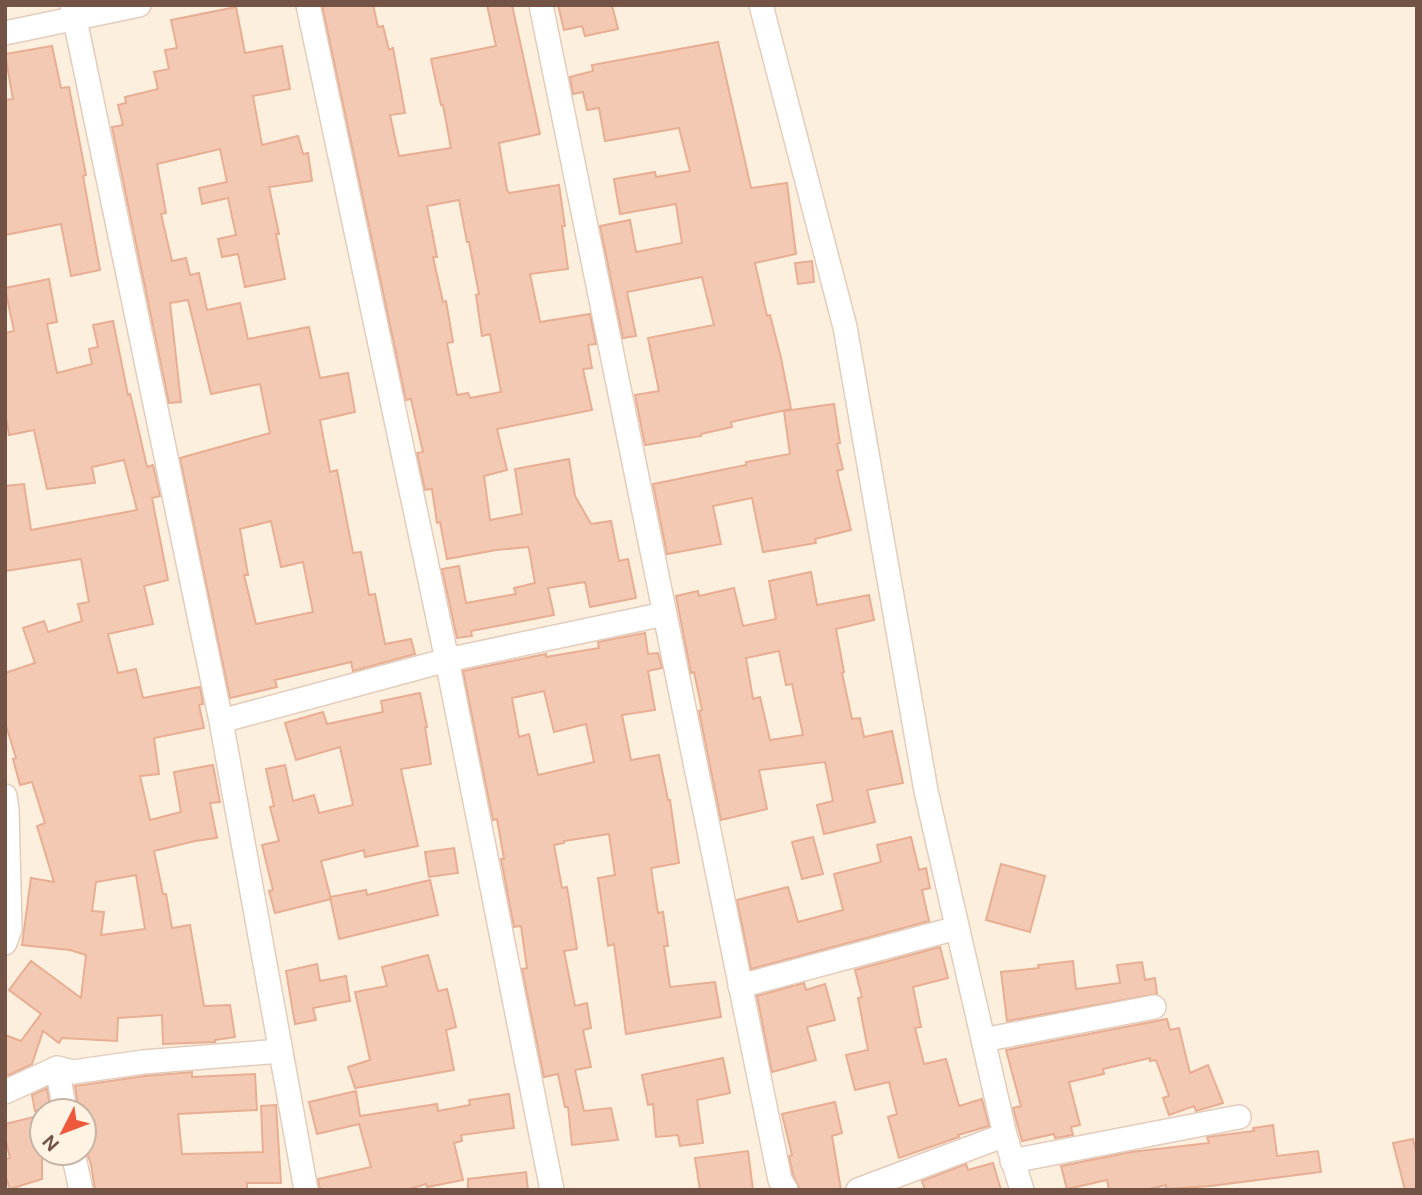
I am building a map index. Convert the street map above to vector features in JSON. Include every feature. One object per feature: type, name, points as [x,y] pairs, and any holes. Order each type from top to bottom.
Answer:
[{"type":"street","points":[[5,33],[74,12],[139,5]]},
{"type":"street","points":[[308,5],[447,660],[552,1190]]},
{"type":"street","points":[[541,5],[780,1180],[786,1190]]},
{"type":"street","points":[[761,5],[845,327],[926,792],[1005,1135],[1022,1190]]},
{"type":"street","points":[[74,12],[221,721],[306,1190]]},
{"type":"street","points":[[221,721],[447,660],[664,614]]},
{"type":"street","points":[[5,796],[8,809],[10,929],[5,943]]},
{"type":"street","points":[[740,986],[957,928]]},
{"type":"street","points":[[983,1040],[1154,1007]]},
{"type":"street","points":[[5,1092],[57,1068],[73,1072],[143,1062],[281,1052]]},
{"type":"street","points":[[57,1068],[62,1097]]},
{"type":"street","points":[[1012,1161],[1239,1117]]},
{"type":"street","points":[[858,1190],[1005,1135]]},
{"type":"street","points":[[76,1167],[80,1190]]},
{"type":"building","points":[[322,5],[373,5],[378,27],[383,26],[389,50],[393,48],[405,113],[390,115],[399,156],[451,148],[431,59],[496,46],[487,5],[512,5],[540,134],[499,143],[507,190],[509,193],[559,185],[568,269],[530,274],[540,322],[590,314],[596,344],[588,345],[592,368],[583,369],[592,410],[497,429],[507,470],[484,476],[490,520],[522,514],[515,469],[569,459],[575,496],[591,524],[611,521],[619,561],[628,559],[636,598],[590,607],[585,582],[548,588],[554,615],[471,631],[472,636],[457,638],[442,569],[459,566],[466,603],[516,594],[514,588],[535,583],[529,549],[496,550],[447,559],[440,522],[437,523],[432,489],[425,490],[417,453],[423,452],[411,399],[406,400]],"holes":[[[459,200],[479,294],[476,295],[482,336],[490,334],[501,392],[470,398],[468,393],[457,395],[447,343],[453,342],[446,301],[443,302],[433,257],[437,257],[427,206]]]},
{"type":"building","points":[[558,5],[612,5],[618,29],[585,36],[582,26],[564,30]]},
{"type":"building","points":[[236,7],[245,53],[282,46],[290,89],[253,96],[262,145],[298,136],[303,154],[308,153],[312,181],[269,187],[285,279],[245,287],[238,254],[222,257],[218,239],[236,235],[228,198],[202,204],[199,188],[227,182],[220,149],[157,164],[166,213],[161,214],[172,261],[186,258],[190,275],[199,273],[207,310],[240,303],[248,339],[309,327],[320,378],[348,373],[355,412],[320,420],[330,472],[337,470],[353,553],[361,552],[369,595],[375,594],[385,644],[411,639],[415,654],[353,671],[351,662],[275,680],[277,687],[230,698],[180,458],[270,433],[260,384],[211,394],[188,300],[170,303],[181,402],[169,403],[112,127],[123,125],[118,105],[126,103],[125,97],[158,89],[154,72],[169,69],[165,50],[177,48],[171,20]],"holes":[[[271,521],[281,567],[303,562],[313,612],[256,624],[244,575],[248,575],[240,529]]]},
{"type":"building","points":[[718,42],[751,188],[787,183],[796,254],[755,263],[767,316],[770,315],[781,358],[791,409],[731,422],[732,427],[701,436],[645,445],[635,395],[659,391],[648,338],[714,325],[702,277],[627,292],[636,336],[623,338],[600,226],[630,220],[636,252],[682,243],[676,204],[620,214],[614,179],[655,172],[656,177],[690,171],[679,128],[605,141],[599,108],[587,110],[583,92],[573,94],[570,77],[593,71],[592,65]]},
{"type":"building","points":[[52,46],[61,88],[69,87],[100,270],[71,276],[61,224],[5,235],[5,100],[13,99],[5,54]]},
{"type":"building","points":[[812,261],[814,282],[798,284],[795,263]]},
{"type":"building","points":[[49,279],[57,322],[47,324],[57,373],[92,364],[89,349],[98,347],[93,325],[113,321],[128,395],[130,394],[147,467],[153,465],[160,496],[152,498],[168,580],[144,586],[153,624],[108,634],[118,673],[136,669],[143,698],[200,687],[203,704],[199,705],[204,728],[154,738],[159,774],[140,776],[150,820],[181,812],[174,772],[213,765],[220,802],[210,803],[217,838],[154,851],[172,928],[190,925],[204,1006],[230,1005],[235,1037],[215,1042],[163,1044],[162,1015],[118,1018],[117,1041],[62,1038],[59,1043],[43,1031],[32,1064],[9,1075],[5,1074],[5,1035],[21,1041],[41,1014],[9,990],[31,961],[81,998],[86,955],[70,950],[22,945],[31,878],[54,882],[37,826],[45,823],[32,782],[20,785],[13,759],[16,758],[5,722],[5,673],[35,663],[23,628],[44,621],[48,632],[82,621],[78,604],[89,602],[81,559],[5,571],[5,486],[24,484],[31,530],[137,510],[124,460],[92,467],[95,483],[47,489],[34,430],[9,435],[5,412],[5,333],[14,331],[5,288]],"holes":[[[136,875],[145,929],[101,935],[104,912],[92,911],[96,882]]]},
{"type":"building","points":[[834,404],[840,443],[837,444],[843,469],[837,471],[851,530],[815,539],[816,543],[763,552],[752,498],[713,506],[721,544],[667,554],[653,484],[790,454],[784,411]]},
{"type":"building","points":[[811,572],[817,605],[869,595],[874,620],[836,629],[852,719],[860,718],[864,737],[892,731],[903,783],[867,790],[875,822],[824,834],[817,805],[833,801],[825,762],[759,770],[767,809],[721,820],[699,711],[702,710],[694,672],[691,673],[676,596],[698,591],[699,596],[734,588],[743,626],[776,619],[769,581]],"holes":[[[779,651],[786,685],[792,684],[803,735],[770,740],[760,697],[753,699],[746,658]]]},
{"type":"building","points":[[645,633],[648,654],[658,653],[662,668],[648,671],[655,710],[622,715],[631,760],[659,755],[670,800],[679,863],[651,868],[658,913],[663,912],[668,946],[664,946],[670,987],[715,982],[721,1017],[626,1034],[614,944],[608,946],[598,878],[615,875],[609,834],[554,845],[562,888],[567,887],[577,949],[564,951],[575,1006],[587,1003],[591,1028],[583,1030],[591,1067],[575,1070],[584,1111],[611,1108],[618,1140],[572,1145],[568,1107],[565,1107],[558,1074],[544,1077],[522,969],[527,968],[521,926],[514,927],[501,859],[504,859],[497,819],[493,820],[463,671],[546,654],[546,657],[599,648],[598,642]],"holes":[[[544,691],[554,732],[586,724],[594,762],[538,775],[529,734],[519,737],[512,698]]]},
{"type":"building","points":[[420,693],[431,764],[401,769],[418,846],[365,857],[364,850],[321,861],[331,899],[275,913],[269,891],[273,890],[262,845],[279,841],[270,807],[274,806],[266,769],[285,765],[293,801],[314,795],[319,813],[353,805],[340,747],[296,760],[285,723],[323,712],[327,724],[383,712],[381,701]]},
{"type":"building","points":[[813,837],[823,874],[802,879],[792,842]]},
{"type":"building","points":[[911,837],[919,870],[926,868],[930,888],[922,890],[929,921],[751,969],[737,900],[788,887],[798,922],[843,910],[834,874],[881,862],[877,845]]},
{"type":"building","points":[[454,848],[458,873],[429,877],[425,852]]},
{"type":"building","points":[[1001,864],[1045,876],[1030,932],[986,920]]},
{"type":"building","points":[[430,880],[438,915],[339,939],[330,897],[366,890],[367,895]]},
{"type":"building","points":[[940,947],[948,978],[913,987],[921,1027],[915,1028],[924,1064],[946,1059],[959,1106],[982,1099],[989,1126],[899,1158],[888,1117],[897,1114],[889,1082],[855,1090],[846,1055],[868,1050],[858,998],[862,997],[855,970]]},
{"type":"building","points":[[428,955],[438,991],[447,989],[456,1027],[446,1030],[454,1070],[355,1088],[348,1067],[370,1060],[355,992],[387,986],[382,967]]},
{"type":"building","points":[[1073,961],[1076,989],[1120,983],[1117,965],[1142,962],[1145,980],[1155,978],[1157,994],[1007,1021],[1001,972]]},
{"type":"building","points":[[317,964],[320,981],[346,976],[350,1001],[313,1008],[316,1020],[295,1024],[286,971]]},
{"type":"building","points":[[804,983],[806,990],[825,984],[835,1020],[807,1027],[816,1060],[772,1072],[757,996]]},
{"type":"building","points":[[1167,1019],[1170,1030],[1179,1028],[1190,1073],[1208,1065],[1223,1103],[1196,1111],[1194,1106],[1169,1115],[1163,1098],[1169,1096],[1156,1060],[1150,1061],[1150,1058],[1103,1069],[1104,1074],[1069,1082],[1080,1125],[1071,1127],[1073,1135],[1055,1138],[1054,1134],[1022,1141],[1013,1108],[1021,1106],[1006,1050]]},
{"type":"building","points":[[723,1058],[730,1093],[697,1100],[703,1143],[680,1146],[678,1135],[656,1137],[653,1104],[648,1105],[642,1075]]},
{"type":"building","points":[[192,1072],[192,1077],[255,1074],[257,1110],[178,1114],[182,1154],[263,1152],[261,1106],[276,1105],[281,1183],[247,1183],[247,1190],[95,1190],[91,1167],[98,1167],[98,1097],[77,1097],[75,1086]]},
{"type":"building","points":[[47,1088],[48,1097],[32,1095]]},
{"type":"building","points":[[356,1091],[360,1116],[437,1104],[438,1111],[470,1105],[469,1100],[509,1094],[514,1128],[461,1135],[462,1141],[454,1143],[463,1180],[427,1187],[426,1184],[406,1190],[320,1190],[318,1179],[371,1167],[359,1124],[317,1134],[309,1102]]},
{"type":"building","points":[[835,1102],[842,1133],[832,1136],[841,1190],[800,1190],[793,1175],[789,1156],[792,1155],[782,1114]]},
{"type":"building","points":[[28,1118],[28,1167],[42,1167],[42,1179],[10,1189],[5,1175],[5,1159],[10,1158],[5,1124]]},
{"type":"building","points":[[1273,1125],[1277,1156],[1318,1151],[1321,1172],[1210,1186],[1166,1189],[1166,1185],[1146,1190],[1109,1190],[1107,1180],[1067,1189],[1061,1166],[1131,1152],[1209,1143],[1207,1137],[1254,1131],[1253,1128]]},
{"type":"building","points":[[1413,1139],[1417,1156],[1417,1190],[1405,1190],[1393,1143]]},
{"type":"building","points":[[748,1151],[753,1190],[700,1190],[695,1158]]},
{"type":"building","points":[[993,1163],[1001,1190],[925,1190],[922,1181],[966,1164],[968,1170]]},
{"type":"building","points":[[526,1172],[528,1190],[468,1190],[468,1179]]}]
